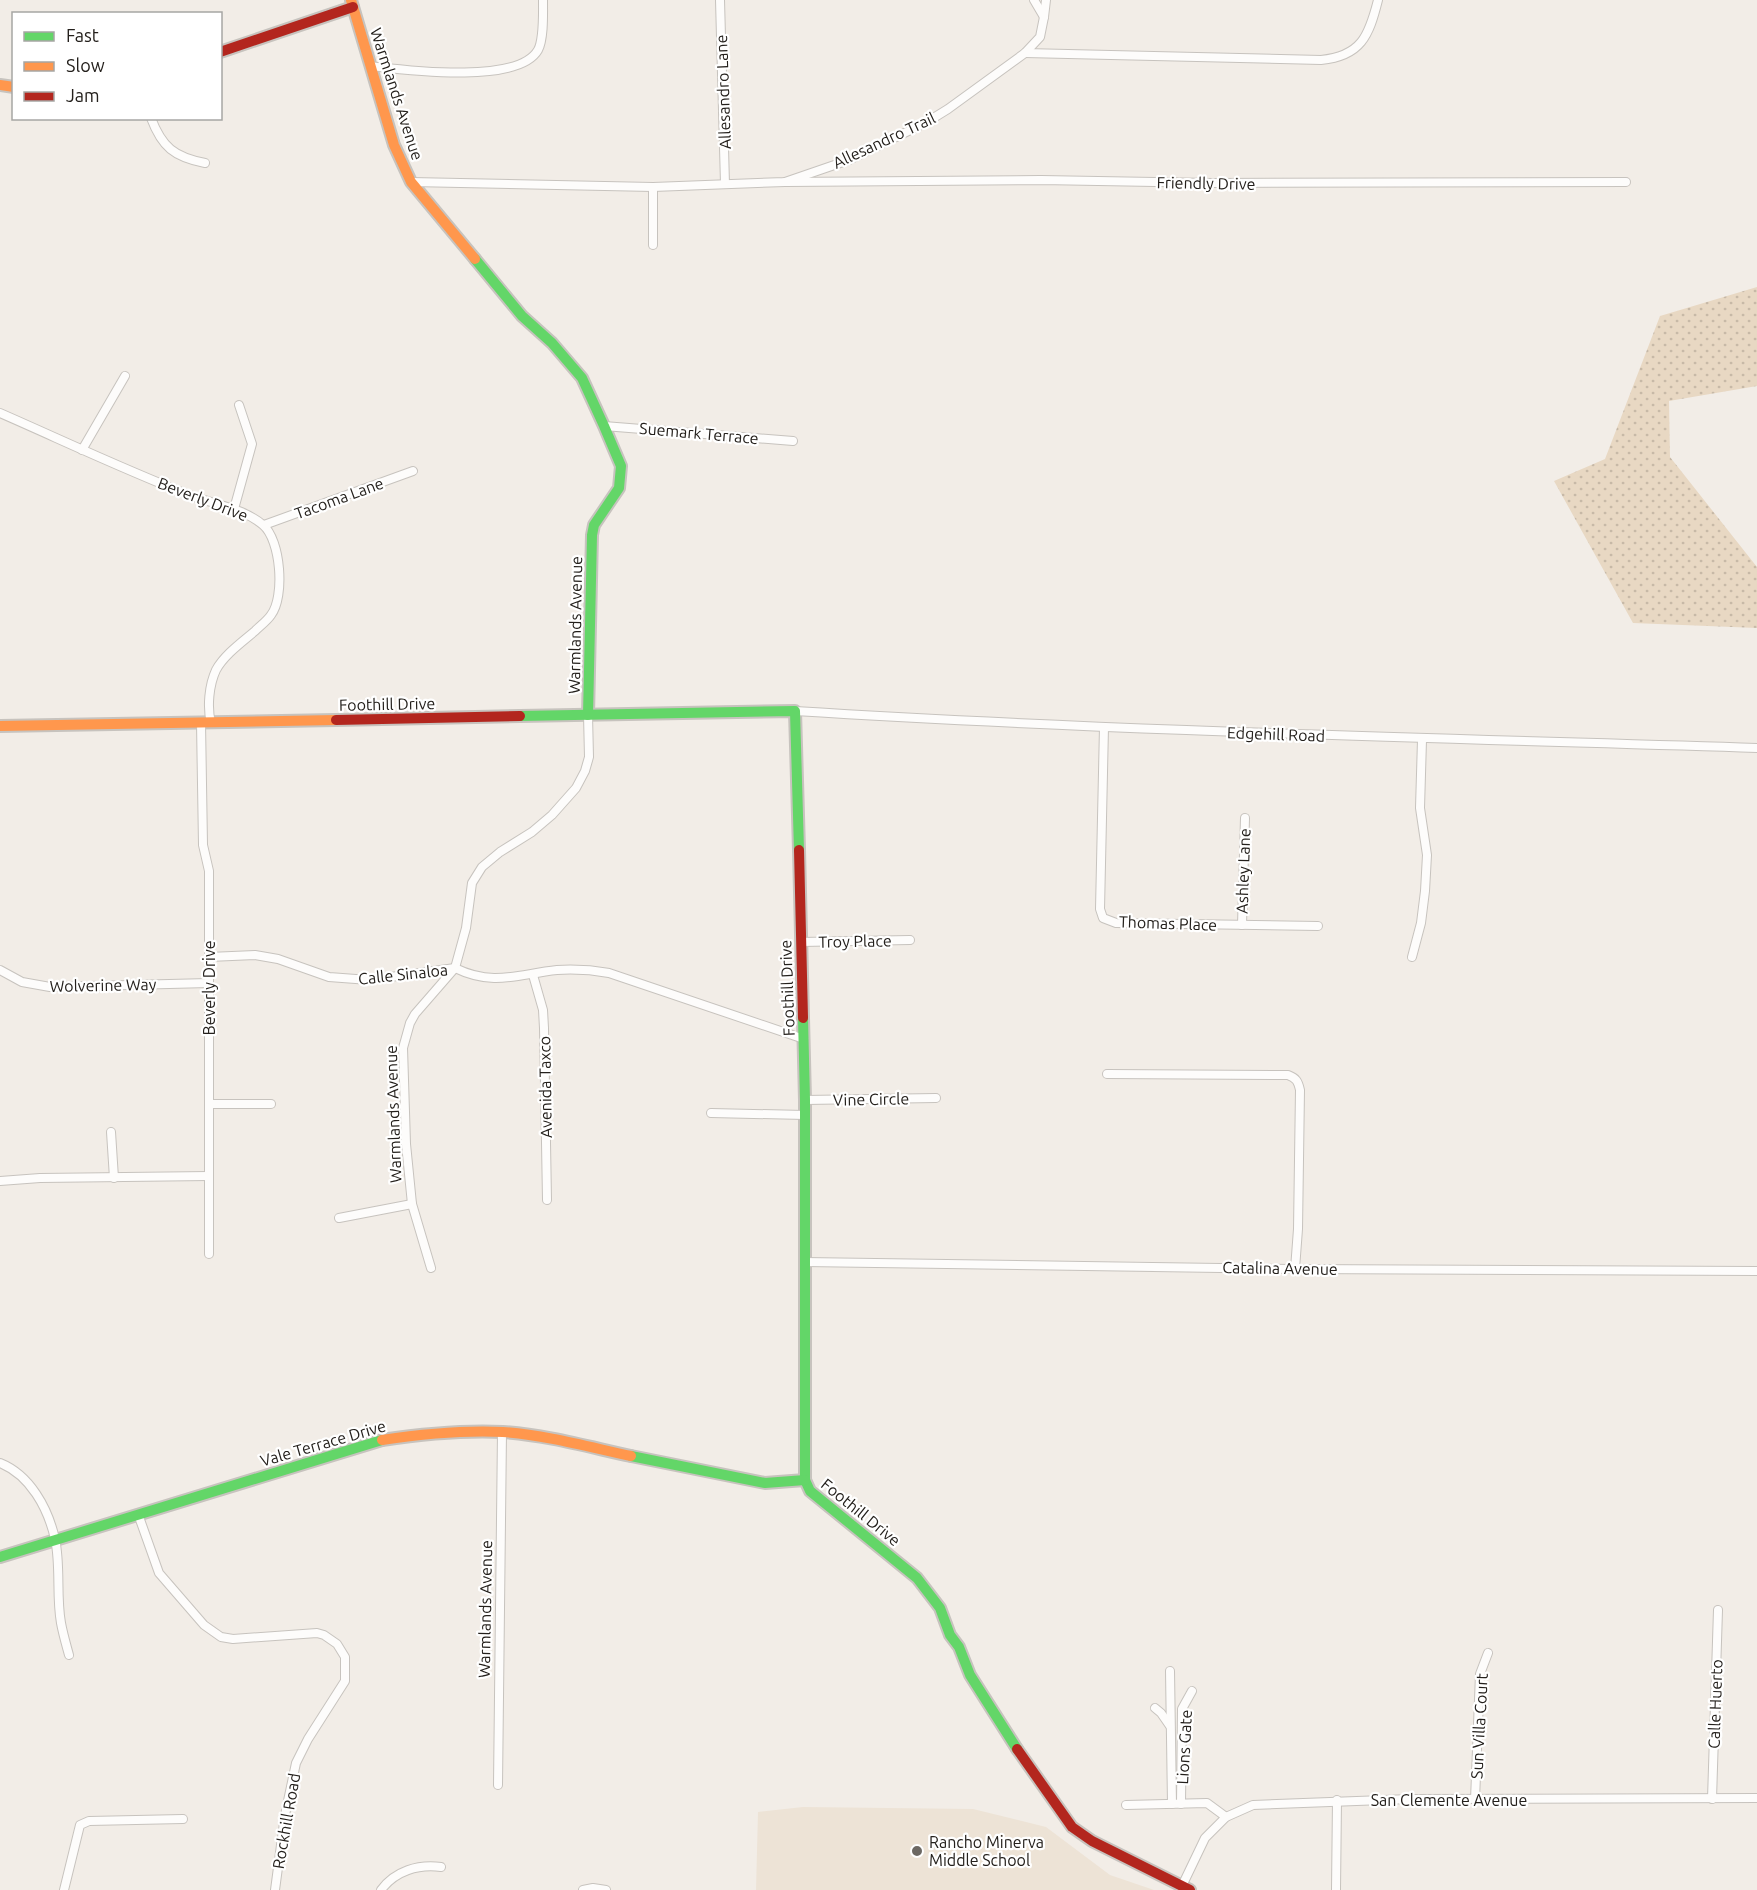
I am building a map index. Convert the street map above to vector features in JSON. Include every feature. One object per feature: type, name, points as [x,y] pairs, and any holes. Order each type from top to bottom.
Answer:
[{"type":"street","points":[[370,66],[413,71],[469,72],[500,70],[521,65],[539,48],[543,0]]},
{"type":"street","name":"Allesandro Lane","points":[[720,0],[725,184]]},
{"type":"street","points":[[1034,0],[1044,17]]},
{"type":"street","points":[[1025,53],[1040,37],[1046,0]]},
{"type":"street","points":[[1025,53],[1321,60],[1337,58],[1357,48],[1370,29],[1378,0]]},
{"type":"street","points":[[222,51],[352,4]]},
{"type":"street","name":"Warmlands Avenue","points":[[352,4],[394,145],[411,182],[522,316],[552,343],[582,378],[621,466],[619,488],[611,503],[602,511],[594,525],[592,535],[589,757],[585,771],[576,788],[552,815],[482,867],[472,883],[466,928],[455,968],[415,1014],[405,1037],[403,1048],[406,1144],[412,1204],[431,1268]]},
{"type":"street","name":"Allesandro Trail","points":[[411,182],[653,187],[785,182],[849,160],[927,122],[1025,53]]},
{"type":"street","points":[[152,120],[158,136],[165,145],[181,157],[205,163]]},
{"type":"street","name":"Friendly Drive","points":[[785,182],[1041,180],[1212,183],[1626,182]]},
{"type":"street","points":[[653,187],[653,245]]},
{"type":"street","points":[[82,450],[125,376]]},
{"type":"street","points":[[234,509],[252,444],[239,405]]},
{"type":"street","name":"Beverly Drive","points":[[0,413],[193,496],[244,512],[264,525],[270,534],[278,560],[279,598],[271,615],[216,670],[206,723],[203,845],[209,871],[209,1254]]},
{"type":"street","name":"Suemark Terrace","points":[[604,426],[793,441]]},
{"type":"street","name":"Tacoma Lane","points":[[264,525],[413,471]]},
{"type":"street","name":"Foothill Drive","points":[[0,726],[795,711],[805,1100],[805,1480],[810,1491],[917,1578],[940,1608],[950,1635],[959,1647],[970,1675],[1032,1772],[1072,1827],[1092,1841],[1186,1888]]},
{"type":"street","name":"Edgehill Road","points":[[795,711],[932,720],[1422,740],[1757,748]]},
{"type":"street","name":"Thomas Place","points":[[1104,727],[1100,909],[1103,918],[1116,923],[1318,926]]},
{"type":"street","points":[[1412,957],[1421,923],[1427,855],[1420,808],[1422,740]]},
{"type":"street","name":"Ashley Lane","points":[[1242,925],[1245,818]]},
{"type":"street","name":"Troy Place","points":[[801,942],[910,940]]},
{"type":"street","name":"Calle Sinaloa","points":[[209,957],[255,954],[278,959],[329,977],[356,981],[455,968],[493,979],[512,979],[557,970],[593,970],[609,973],[804,1040]]},
{"type":"street","name":"Wolverine Way","points":[[0,970],[22,982],[50,987],[209,983]]},
{"type":"street","name":"Avenida Taxco","points":[[533,975],[543,1010],[547,1200]]},
{"type":"street","points":[[1107,1074],[1288,1076],[1295,1078],[1300,1090],[1295,1269]]},
{"type":"street","name":"Vine Circle","points":[[805,1100],[936,1098]]},
{"type":"street","points":[[210,1104],[271,1104]]},
{"type":"street","points":[[711,1113],[805,1115]]},
{"type":"street","points":[[111,1132],[114,1178]]},
{"type":"street","points":[[0,1181],[40,1178],[209,1176]]},
{"type":"street","points":[[339,1218],[412,1204]]},
{"type":"street","name":"Catalina Avenue","points":[[804,1262],[1295,1269],[1757,1271]]},
{"type":"street","name":"Vale Terrace Drive","points":[[0,1557],[380,1440],[441,1431],[529,1435],[765,1483],[805,1480]]},
{"type":"street","name":"Warmlands Avenue","points":[[498,1785],[502,1432]]},
{"type":"street","points":[[0,1462],[11,1467],[30,1485],[43,1506],[55,1540],[61,1622],[69,1655]]},
{"type":"street","name":"Rockhill Road","points":[[138,1514],[159,1573],[204,1625],[221,1636],[233,1639],[317,1633],[337,1644],[345,1657],[345,1681],[308,1739],[296,1763],[285,1815],[275,1890]]},
{"type":"street","name":"Calle Huerto","points":[[1712,1798],[1718,1610]]},
{"type":"street","name":"Sun Villa Court","points":[[1475,1800],[1480,1674],[1488,1653]]},
{"type":"street","points":[[1170,1671],[1171,1727],[1177,1804]]},
{"type":"street","name":"Lions Gate","points":[[1177,1804],[1182,1709],[1192,1691]]},
{"type":"street","points":[[1155,1708],[1171,1727]]},
{"type":"street","name":"San Clemente Avenue","points":[[1186,1888],[1205,1838],[1226,1818],[1253,1805],[1336,1800],[1757,1798]]},
{"type":"street","points":[[1336,1800],[1336,1890]]},
{"type":"street","points":[[1126,1805],[1206,1803],[1226,1818]]},
{"type":"street","points":[[64,1890],[80,1825],[89,1821],[183,1820]]},
{"type":"street","points":[[381,1890],[394,1875],[404,1871],[430,1866],[441,1867]]},
{"type":"street","points":[[583,1890],[593,1888],[606,1890]]},
{"type":"shaded area","points":[[1757,287],[1757,386],[1669,401],[1670,457],[1757,567],[1757,628],[1633,623],[1554,481],[1605,459],[1660,316]]},
{"type":"shaded area","name":"Rancho Minerva Middle School","points":[[803,1807],[973,1809],[1046,1827],[1110,1875],[1154,1890],[756,1890],[758,1812]]},
{"type":"traffic: fast","points":[[475,259],[522,316],[552,343],[582,378],[621,466],[619,488],[594,525],[592,535],[588,715]]},
{"type":"traffic: fast","points":[[520,716],[795,711],[799,850]]},
{"type":"traffic: fast","points":[[803,1018],[805,1480],[810,1491],[917,1578],[940,1608],[950,1635],[959,1647],[970,1675],[1017,1749]]},
{"type":"traffic: fast","points":[[0,1557],[382,1440]]},
{"type":"traffic: fast","points":[[631,1456],[765,1483],[805,1480]]},
{"type":"traffic: slow","points":[[351,0],[394,145],[411,182],[475,259]]},
{"type":"traffic: slow","points":[[0,85],[12,87]]},
{"type":"traffic: slow","points":[[0,726],[336,720]]},
{"type":"traffic: slow","points":[[382,1440],[442,1433],[503,1432],[551,1439],[631,1456]]},
{"type":"traffic: jam","points":[[222,51],[353,7]]},
{"type":"traffic: jam","points":[[336,720],[520,716]]},
{"type":"traffic: jam","points":[[799,850],[803,1018]]},
{"type":"traffic: jam","points":[[1017,1749],[1072,1827],[1092,1841],[1190,1890]]},
{"type":"place","name":"Rancho Minerva Middle School","points":[[917,1851]]}]
